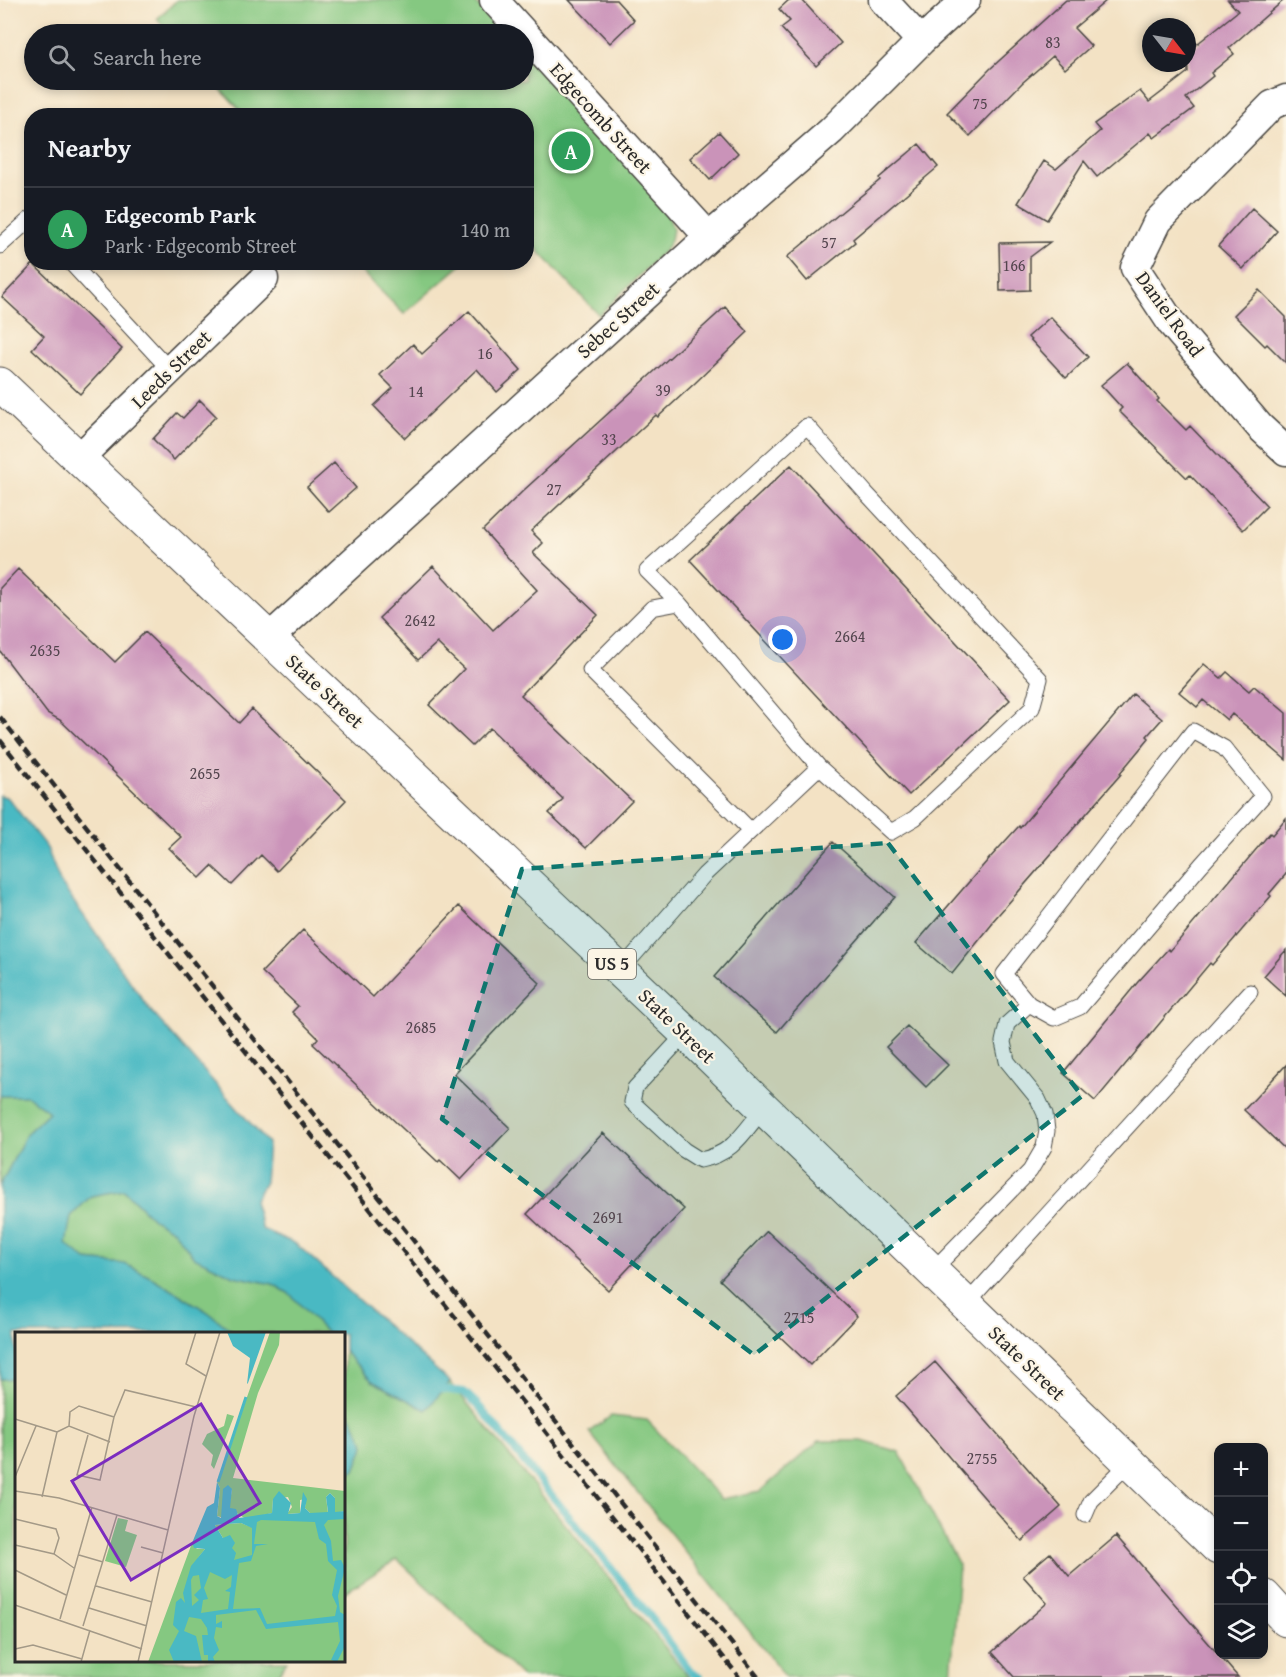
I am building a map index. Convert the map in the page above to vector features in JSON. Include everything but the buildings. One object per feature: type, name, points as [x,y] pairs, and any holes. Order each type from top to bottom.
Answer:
[{"type":"main road","name":"State Street","points":[[0,384],[686,1033],[1214,1544]]},
{"type":"street","name":"Edgecomb Street","points":[[494,0],[516,24]]},
{"type":"street","points":[[883,0],[921,41]]},
{"type":"street","name":"Sebec Street","points":[[269,638],[708,237],[831,131],[921,41],[966,0]]},
{"type":"street","name":"Edgecomb Street","points":[[534,44],[708,237]]},
{"type":"street","name":"Daniel Road","points":[[1286,99],[1272,105],[1158,221],[1135,268],[1172,324],[1260,427],[1286,451]]},
{"type":"street","name":"Leeds Street","points":[[78,459],[264,279]]},
{"type":"lane","points":[[0,246],[24,224]]},
{"type":"lane","points":[[77,270],[170,369]]},
{"type":"lane","points":[[807,426],[866,494],[1040,679],[1032,708],[915,818],[891,832],[819,767],[679,603],[647,571],[807,426]]},
{"type":"lane","points":[[679,603],[652,608],[590,670],[751,831]]},
{"type":"lane","points":[[1193,731],[1224,748],[1263,796],[1080,1007],[1054,1018],[1029,1004],[1004,974],[1193,731]]},
{"type":"lane","points":[[620,972],[704,875],[819,767]]},
{"type":"lane","points":[[966,1304],[1250,992]]},
{"type":"lane","points":[[932,1271],[1030,1171],[1044,1147],[1047,1131],[1045,1114],[1038,1099],[1007,1061],[1003,1042],[1007,1024],[1029,1004]]},
{"type":"lane","points":[[686,1033],[635,1088],[632,1102],[684,1150],[700,1160],[715,1157],[729,1150],[763,1109]]},
{"type":"lane","points":[[1085,1515],[1092,1501],[1130,1462]]},
{"type":"highlighted area","points":[[888,843],[1082,1096],[754,1355],[442,1119],[522,869]]},
{"type":"green space","points":[[177,0],[473,0],[496,24],[162,24],[157,19]]},
{"type":"green space","points":[[534,65],[649,187],[668,215],[673,229],[671,240],[666,249],[599,315],[534,246],[534,108],[238,108],[221,90],[534,90]]},
{"type":"green space","points":[[360,270],[455,270],[404,314]]},
{"type":"green space","points":[[0,1096],[28,1096],[49,1112],[27,1133],[0,1186]]},
{"type":"green space","points":[[124,1190],[153,1219],[174,1231],[194,1257],[234,1276],[273,1284],[290,1294],[326,1332],[233,1332],[208,1312],[125,1264],[86,1260],[65,1244],[71,1216],[91,1196]]},
{"type":"green space","points":[[345,1352],[372,1381],[426,1410],[450,1382],[689,1677],[523,1677],[397,1559],[345,1592],[345,1476],[355,1470],[365,1444],[345,1405]]},
{"type":"green space","points":[[0,1379],[15,1379],[15,1662],[286,1662],[276,1677],[0,1677]]},
{"type":"green space","points":[[611,1416],[647,1420],[721,1499],[760,1491],[819,1441],[862,1441],[899,1452],[959,1565],[951,1677],[786,1677],[589,1432]]},
{"type":"water","points":[[0,795],[8,798],[47,848],[60,882],[150,1010],[268,1143],[265,1182],[254,1201],[262,1229],[296,1244],[450,1382],[426,1410],[372,1381],[345,1352],[345,1332],[326,1332],[290,1294],[273,1284],[234,1276],[194,1257],[174,1231],[153,1219],[124,1190],[91,1196],[71,1216],[66,1244],[86,1260],[125,1264],[154,1279],[208,1312],[233,1332],[15,1332],[15,1379],[0,1379],[0,1186],[27,1133],[49,1112],[28,1096],[0,1096]]},
{"type":"water","points":[[345,1405],[365,1444],[355,1470],[345,1476]]},
{"type":"waterway","points":[[434,1388],[464,1392],[478,1405],[650,1616],[692,1673],[699,1677]]},
{"type":"railway","points":[[0,717],[758,1677]]},
{"type":"railway","points":[[0,740],[739,1677]]},
{"type":"place","name":"Edgecomb Park","points":[[571,151]]}]
